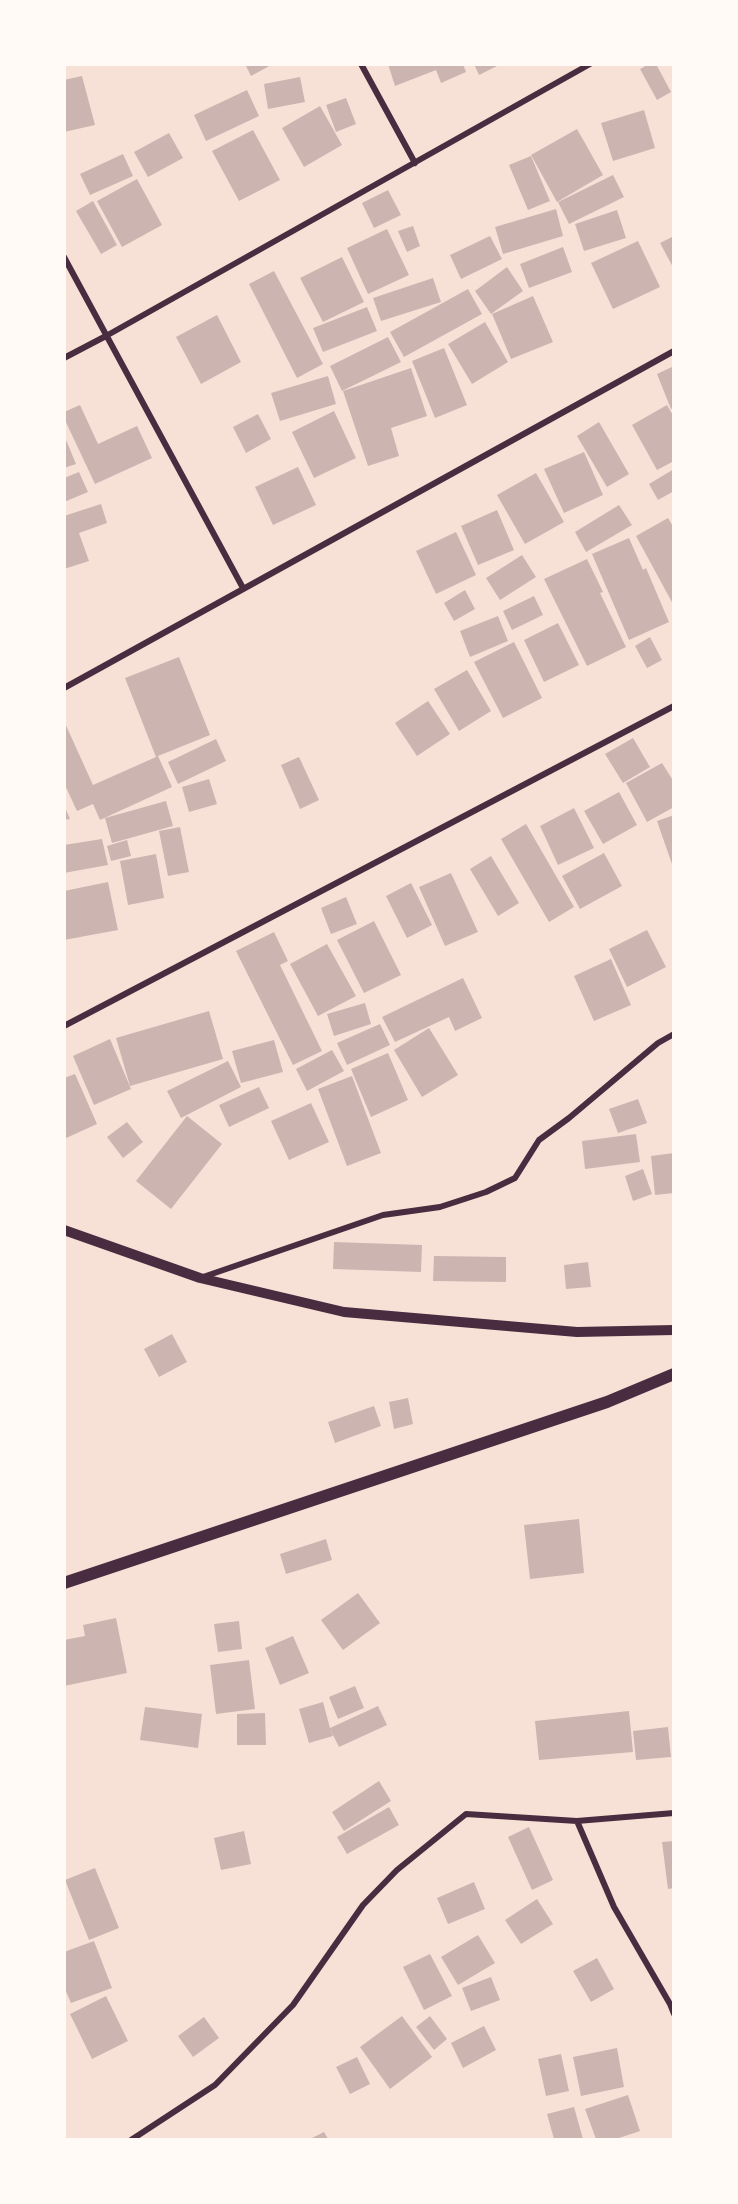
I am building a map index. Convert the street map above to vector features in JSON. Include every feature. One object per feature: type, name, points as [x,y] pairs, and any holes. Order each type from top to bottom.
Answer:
[{"type":"main road","points":[[64,1583],[607,1402],[674,1374]]},
{"type":"street","points":[[362,64],[415,163]]},
{"type":"street","points":[[64,358],[590,64]]},
{"type":"street","points":[[64,257],[243,588]]},
{"type":"street","points":[[64,688],[674,351]]},
{"type":"street","points":[[64,1026],[674,706]]},
{"type":"street","points":[[200,1278],[383,1215],[440,1207],[486,1192],[515,1178],[539,1140],[569,1118],[658,1043],[674,1034]]},
{"type":"street","points":[[64,1230],[200,1278],[344,1312],[577,1332],[674,1330]]},
{"type":"street","points":[[131,2139],[214,2085],[293,2005],[363,1905],[397,1870],[466,1814],[577,1821],[674,1813]]},
{"type":"street","points":[[577,1821],[614,1907],[674,2014]]},
{"type":"building","points":[[245,64],[273,64],[251,76]]},
{"type":"building","points":[[388,64],[463,64],[466,72],[441,83],[436,70],[395,86]]},
{"type":"building","points":[[474,64],[501,64],[479,75]]},
{"type":"building","points":[[649,64],[656,64],[671,92],[657,100],[640,69]]},
{"type":"building","points":[[82,76],[95,125],[64,132],[64,80]]},
{"type":"building","points":[[300,77],[305,102],[268,109],[264,84]]},
{"type":"building","points":[[247,90],[259,116],[206,141],[194,115]]},
{"type":"building","points":[[346,98],[356,124],[336,132],[326,105]]},
{"type":"building","points":[[320,106],[342,145],[304,167],[282,128]]},
{"type":"building","points":[[644,110],[655,148],[613,161],[601,123]]},
{"type":"building","points":[[577,129],[603,175],[557,202],[531,155]]},
{"type":"building","points":[[253,130],[280,180],[239,201],[212,151]]},
{"type":"building","points":[[169,133],[183,158],[148,177],[134,152]]},
{"type":"building","points":[[123,154],[133,176],[90,195],[80,174]]},
{"type":"building","points":[[531,156],[550,201],[528,210],[509,165]]},
{"type":"building","points":[[613,175],[624,197],[569,224],[558,202]]},
{"type":"building","points":[[137,179],[162,225],[122,247],[97,201]]},
{"type":"building","points":[[388,190],[401,215],[374,228],[362,203]]},
{"type":"building","points":[[93,201],[117,245],[101,254],[76,211]]},
{"type":"building","points":[[556,209],[563,236],[503,254],[495,227]]},
{"type":"building","points":[[617,210],[626,238],[584,251],[575,224]]},
{"type":"building","points":[[413,226],[420,246],[407,252],[398,231]]},
{"type":"building","points":[[387,229],[409,275],[368,294],[347,248]]},
{"type":"building","points":[[490,236],[502,259],[461,279],[450,255]]},
{"type":"building","points":[[674,236],[674,269],[660,243]]},
{"type":"building","points":[[638,241],[660,287],[613,309],[591,263]]},
{"type":"building","points":[[563,247],[572,272],[529,288],[520,264]]},
{"type":"building","points":[[342,257],[364,302],[323,322],[300,278]]},
{"type":"building","points":[[507,267],[523,291],[491,314],[475,291]]},
{"type":"building","points":[[274,271],[323,364],[297,378],[249,284]]},
{"type":"building","points":[[433,278],[441,302],[381,321],[373,298]]},
{"type":"building","points":[[468,289],[482,314],[404,357],[390,332]]},
{"type":"building","points":[[533,296],[553,342],[511,359],[492,314]]},
{"type":"building","points":[[367,307],[377,331],[323,352],[313,328]]},
{"type":"building","points":[[217,315],[241,362],[201,384],[176,337]]},
{"type":"building","points":[[485,322],[508,362],[472,384],[448,344]]},
{"type":"building","points":[[388,337],[401,362],[342,391],[330,366]]},
{"type":"building","points":[[444,348],[467,405],[435,418],[412,361]]},
{"type":"building","points":[[674,366],[674,408],[671,409],[657,374]]},
{"type":"building","points":[[411,368],[427,416],[391,428],[399,456],[368,466],[343,391]]},
{"type":"building","points":[[328,376],[336,404],[280,421],[271,393]]},
{"type":"building","points":[[80,405],[98,444],[137,426],[152,458],[95,484],[64,418],[64,412]]},
{"type":"building","points":[[667,405],[674,417],[674,461],[657,470],[632,425]]},
{"type":"building","points":[[334,411],[356,458],[314,478],[292,432]]},
{"type":"building","points":[[258,414],[271,439],[246,453],[233,427]]},
{"type":"building","points":[[599,422],[629,474],[607,487],[577,436]]},
{"type":"building","points":[[64,435],[76,464],[64,468]]},
{"type":"building","points":[[584,452],[603,495],[564,513],[544,469]]},
{"type":"building","points":[[298,467],[316,505],[273,525],[255,487]]},
{"type":"building","points":[[674,469],[674,491],[658,500],[649,484]]},
{"type":"building","points":[[79,472],[88,492],[64,502],[64,478]]},
{"type":"building","points":[[536,473],[564,522],[525,544],[497,495]]},
{"type":"building","points":[[101,504],[107,523],[79,533],[89,561],[64,569],[64,516]]},
{"type":"building","points":[[619,505],[632,525],[586,552],[575,532]]},
{"type":"building","points":[[497,510],[514,550],[478,565],[461,526]]},
{"type":"building","points":[[668,518],[674,528],[674,606],[636,536]]},
{"type":"building","points":[[456,532],[476,575],[436,594],[416,551]]},
{"type":"building","points":[[629,538],[643,570],[646,568],[669,622],[629,640],[592,554]]},
{"type":"building","points":[[522,555],[536,577],[500,600],[486,578]]},
{"type":"building","points":[[587,559],[603,592],[600,593],[626,647],[587,666],[544,579]]},
{"type":"building","points":[[465,590],[475,609],[454,621],[444,603]]},
{"type":"building","points":[[534,596],[543,615],[512,630],[503,611]]},
{"type":"building","points":[[498,616],[508,641],[470,657],[460,631]]},
{"type":"building","points":[[558,623],[579,665],[544,682],[524,640]]},
{"type":"building","points":[[650,637],[662,660],[647,668],[635,646]]},
{"type":"building","points":[[514,642],[542,698],[503,718],[474,662]]},
{"type":"building","points":[[179,657],[210,735],[158,756],[172,787],[100,820],[93,804],[77,811],[64,783],[64,721],[93,785],[156,757],[125,678]]},
{"type":"building","points":[[467,670],[491,711],[459,731],[434,689]]},
{"type":"building","points":[[428,701],[450,734],[417,756],[395,723]]},
{"type":"building","points":[[633,738],[650,767],[623,783],[605,754]]},
{"type":"building","points":[[216,739],[226,761],[178,784],[168,762]]},
{"type":"building","points":[[299,757],[319,800],[300,809],[281,765]]},
{"type":"building","points":[[662,763],[674,782],[674,807],[647,822],[626,783]]},
{"type":"building","points":[[209,779],[217,804],[189,812],[182,787]]},
{"type":"building","points":[[619,792],[637,825],[603,844],[584,811]]},
{"type":"building","points":[[166,801],[173,826],[112,843],[105,818]]},
{"type":"building","points":[[64,805],[70,819],[64,820]]},
{"type":"building","points":[[574,808],[594,848],[558,865],[540,826]]},
{"type":"building","points":[[674,815],[674,867],[673,867],[657,821]]},
{"type":"building","points":[[526,824],[574,907],[549,922],[501,839]]},
{"type":"building","points":[[180,827],[189,872],[168,876],[159,831]]},
{"type":"building","points":[[102,839],[108,865],[64,873],[64,845]]},
{"type":"building","points":[[127,840],[131,856],[111,861],[107,846]]},
{"type":"building","points":[[604,853],[622,886],[580,909],[562,876]]},
{"type":"building","points":[[156,854],[164,898],[128,905],[120,861]]},
{"type":"building","points":[[491,856],[519,903],[498,916],[470,869]]},
{"type":"building","points":[[451,873],[478,932],[445,946],[419,887]]},
{"type":"building","points":[[108,882],[118,930],[64,940],[64,891]]},
{"type":"building","points":[[411,883],[432,925],[407,938],[386,896]]},
{"type":"building","points":[[346,897],[357,924],[331,934],[321,908]]},
{"type":"building","points":[[374,921],[401,975],[364,993],[337,940]]},
{"type":"building","points":[[647,930],[666,967],[627,987],[609,949]]},
{"type":"building","points":[[274,932],[288,961],[280,965],[322,1051],[293,1065],[236,951]]},
{"type":"building","points":[[327,944],[356,996],[318,1016],[290,964]]},
{"type":"building","points":[[611,959],[631,1005],[594,1021],[574,976]]},
{"type":"building","points":[[463,978],[482,1018],[455,1031],[449,1017],[395,1042],[382,1017]]},
{"type":"building","points":[[365,1003],[371,1024],[334,1036],[327,1014]]},
{"type":"building","points":[[209,1011],[223,1059],[130,1086],[116,1038]]},
{"type":"building","points":[[380,1024],[390,1045],[347,1065],[337,1043]]},
{"type":"building","points":[[429,1028],[458,1075],[422,1097],[394,1050]]},
{"type":"building","points":[[110,1039],[131,1089],[94,1105],[73,1056]]},
{"type":"building","points":[[274,1040],[283,1072],[241,1083],[232,1051]]},
{"type":"building","points":[[332,1050],[344,1071],[307,1091],[296,1069]]},
{"type":"building","points":[[388,1053],[408,1100],[371,1117],[351,1069]]},
{"type":"building","points":[[228,1061],[241,1087],[181,1118],[167,1091]]},
{"type":"building","points":[[75,1074],[97,1124],[64,1139],[64,1078]]},
{"type":"building","points":[[352,1076],[381,1153],[347,1166],[318,1089]]},
{"type":"building","points":[[259,1087],[269,1108],[229,1127],[219,1105]]},
{"type":"building","points":[[638,1099],[647,1123],[618,1133],[609,1109]]},
{"type":"building","points":[[311,1103],[329,1142],[289,1160],[271,1121]]},
{"type":"building","points":[[187,1116],[222,1144],[171,1209],[136,1181]]},
{"type":"building","points":[[127,1122],[143,1142],[123,1158],[107,1137]]},
{"type":"building","points":[[636,1134],[640,1162],[585,1169],[582,1141]]},
{"type":"building","points":[[674,1153],[674,1193],[655,1195],[651,1156]]},
{"type":"building","points":[[643,1169],[652,1194],[633,1201],[625,1176]]},
{"type":"building","points":[[334,1242],[422,1245],[421,1272],[333,1269]]},
{"type":"building","points":[[434,1256],[506,1257],[506,1282],[433,1281]]},
{"type":"building","points":[[588,1262],[591,1287],[566,1289],[564,1265]]},
{"type":"building","points":[[172,1334],[187,1362],[159,1377],[144,1349]]},
{"type":"building","points":[[408,1398],[413,1424],[394,1429],[389,1402]]},
{"type":"building","points":[[374,1406],[381,1426],[335,1443],[328,1422]]},
{"type":"building","points":[[579,1519],[584,1573],[530,1579],[524,1525]]},
{"type":"building","points":[[326,1539],[332,1560],[286,1574],[280,1554]]},
{"type":"building","points":[[358,1593],[380,1623],[343,1650],[321,1620]]},
{"type":"building","points":[[116,1618],[127,1673],[64,1686],[64,1640],[85,1636],[83,1625]]},
{"type":"building","points":[[239,1621],[242,1649],[218,1652],[214,1624]]},
{"type":"building","points":[[293,1636],[309,1673],[280,1685],[265,1648]]},
{"type":"building","points":[[249,1660],[255,1709],[216,1714],[210,1665]]},
{"type":"building","points":[[355,1686],[364,1708],[338,1719],[329,1697]]},
{"type":"building","points":[[323,1702],[330,1728],[378,1706],[387,1725],[339,1747],[330,1729],[333,1736],[309,1743],[299,1709]]},
{"type":"building","points":[[145,1707],[202,1714],[198,1748],[140,1740]]},
{"type":"building","points":[[629,1711],[633,1752],[539,1760],[535,1721]]},
{"type":"building","points":[[265,1713],[266,1745],[237,1745],[237,1714]]},
{"type":"building","points":[[668,1727],[671,1757],[636,1760],[633,1731]]},
{"type":"building","points":[[379,1781],[391,1801],[344,1831],[332,1812]]},
{"type":"building","points":[[389,1807],[399,1825],[347,1854],[337,1837]]},
{"type":"building","points":[[529,1827],[553,1880],[532,1890],[508,1837]]},
{"type":"building","points":[[244,1831],[251,1864],[221,1870],[214,1838]]},
{"type":"building","points":[[674,1841],[674,1888],[668,1889],[662,1842]]},
{"type":"building","points":[[95,1868],[119,1928],[89,1940],[65,1880]]},
{"type":"building","points":[[474,1882],[485,1909],[448,1924],[437,1898]]},
{"type":"building","points":[[537,1899],[553,1924],[521,1944],[505,1920]]},
{"type":"building","points":[[478,1935],[495,1963],[458,1985],[441,1957]]},
{"type":"building","points":[[94,1941],[112,1988],[71,2003],[64,1987],[64,1952]]},
{"type":"building","points":[[430,1954],[452,1996],[424,2010],[403,1967]]},
{"type":"building","points":[[597,1958],[614,1989],[591,2002],[573,1971]]},
{"type":"building","points":[[491,1977],[500,2000],[471,2011],[462,1988]]},
{"type":"building","points":[[106,1996],[128,2041],[92,2059],[70,2014]]},
{"type":"building","points":[[402,2016],[432,2057],[390,2089],[360,2047]]},
{"type":"building","points":[[430,2016],[447,2039],[434,2050],[416,2027]]},
{"type":"building","points":[[204,2017],[219,2038],[193,2057],[178,2036]]},
{"type":"building","points":[[484,2026],[496,2050],[463,2068],[451,2043]]},
{"type":"building","points":[[617,2048],[624,2087],[581,2096],[573,2057]]},
{"type":"building","points":[[561,2054],[569,2091],[546,2096],[538,2059]]},
{"type":"building","points":[[357,2057],[370,2084],[350,2094],[336,2067]]},
{"type":"building","points":[[628,2095],[640,2131],[616,2139],[596,2139],[585,2109]]},
{"type":"building","points":[[574,2107],[583,2139],[554,2139],[547,2114]]},
{"type":"building","points":[[324,2132],[328,2139],[310,2139]]}]
